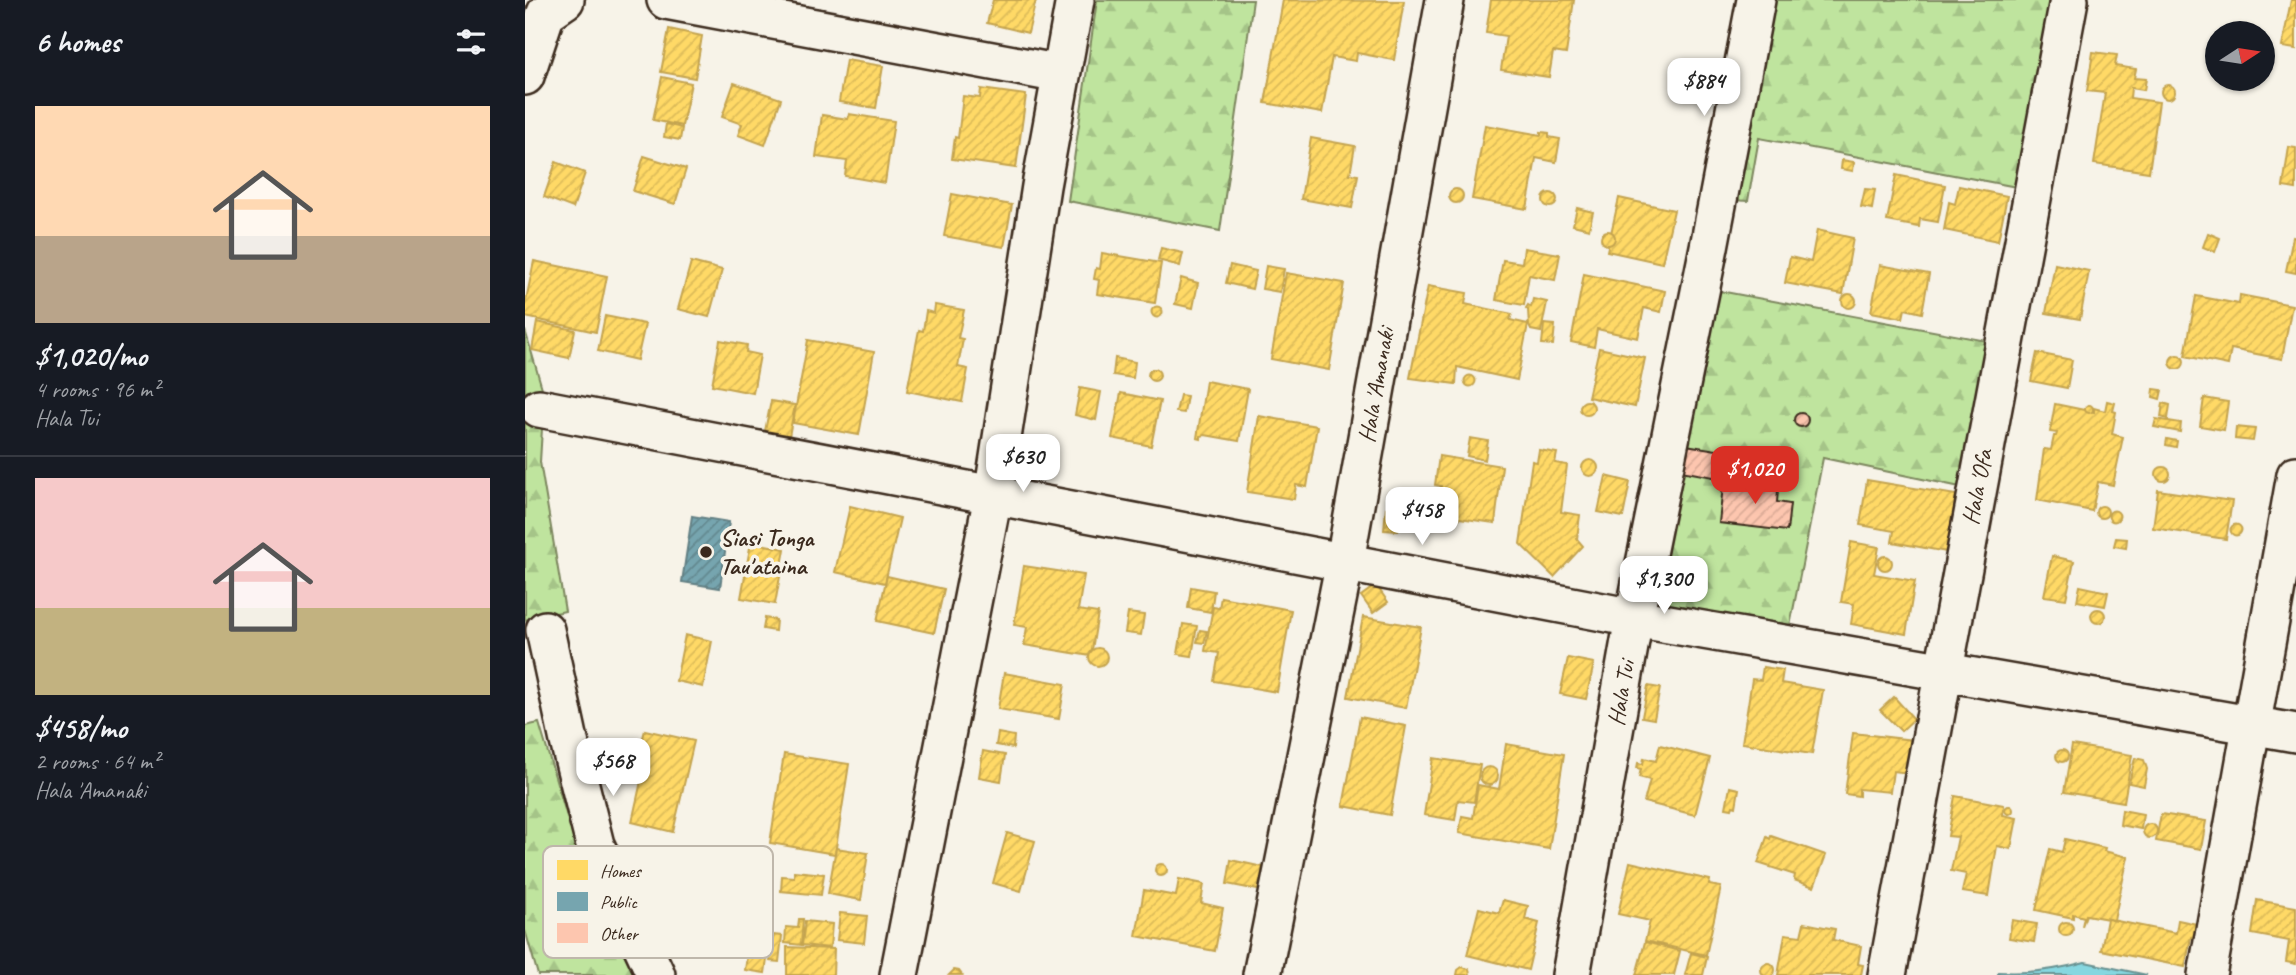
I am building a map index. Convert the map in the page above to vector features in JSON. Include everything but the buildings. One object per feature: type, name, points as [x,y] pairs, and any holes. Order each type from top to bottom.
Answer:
[{"type":"street","points":[[525,76],[546,13],[565,0]]},
{"type":"street","points":[[666,0],[1061,74]]},
{"type":"street","points":[[899,975],[993,496],[1041,186],[1075,0]]},
{"type":"street","name":"Hala 'Amanaki","points":[[1262,975],[1345,561],[1445,0]]},
{"type":"street","name":"Hala Tui","points":[[1571,975],[1634,618],[1756,0]]},
{"type":"street","name":"Hala 'Ofa","points":[[1887,975],[2069,0]]},
{"type":"street","points":[[539,408],[1634,618],[2296,733]]},
{"type":"street","points":[[2207,975],[2296,475]]},
{"type":"street","points":[[545,630],[595,846]]},
{"type":"street","points":[[648,958],[656,975]]},
{"type":"green space","points":[[1097,0],[1253,0],[1220,231],[1068,201]]},
{"type":"green space","points":[[1738,0],[2049,0],[2040,87],[2022,188],[1759,138],[1748,201],[1699,198]]},
{"type":"green space","points":[[1709,289],[1992,342],[1965,488],[1823,458],[1789,631],[1662,608],[1651,591]]},
{"type":"green space","points":[[525,330],[544,395],[540,462],[565,611],[525,620]]},
{"type":"green space","points":[[539,723],[576,846],[543,846],[543,958],[628,958],[637,975],[538,975],[525,930],[525,726]]},
{"type":"water","points":[[2085,962],[2147,975],[1998,975],[1998,972],[2042,971]]},
{"type":"place","name":"Siasi Tonga Tau'ataina","points":[[706,552]]}]
